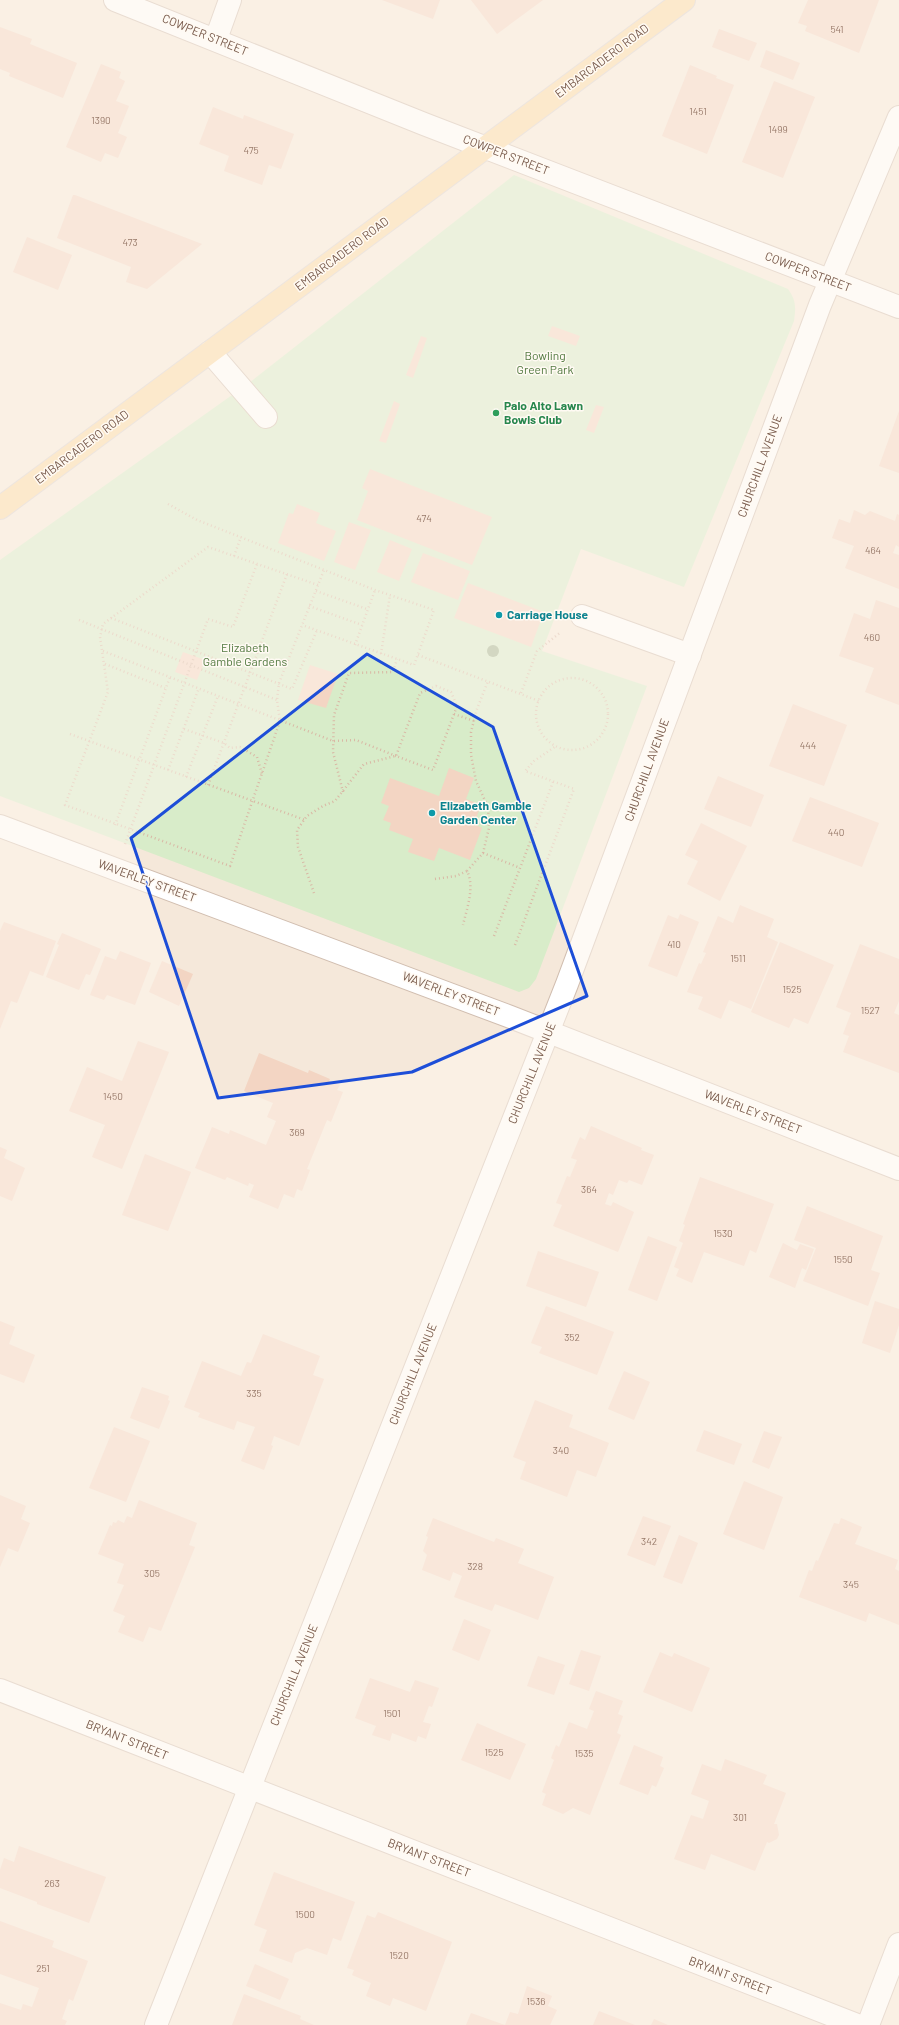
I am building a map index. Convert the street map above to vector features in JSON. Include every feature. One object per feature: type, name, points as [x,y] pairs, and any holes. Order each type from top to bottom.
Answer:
[{"type":"main road","name":"EMBARCADERO ROAD","points":[[0,508],[684,0]]},
{"type":"street","name":"COWPER STREET","points":[[115,0],[486,147],[899,307]]},
{"type":"street","points":[[216,39],[230,0]]},
{"type":"street","name":"CHURCHILL AVENUE","points":[[156,2025],[549,1031],[830,280],[899,117]]},
{"type":"street","points":[[210,352],[266,417]]},
{"type":"street","points":[[582,616],[690,655]]},
{"type":"street","name":"WAVERLEY STREET","points":[[0,826],[549,1031],[899,1169]]},
{"type":"street","name":"BRYANT STREET","points":[[0,1690],[858,2025]]},
{"type":"street","points":[[868,2025],[899,1944]]},
{"type":"path","points":[[168,504],[197,520],[375,590],[434,610],[414,665],[302,624]]},
{"type":"path","points":[[234,556],[241,537]]},
{"type":"path","points":[[318,585],[208,547],[104,624],[100,637],[108,692],[66,806],[230,866],[280,721],[278,700],[279,683],[324,570]]},
{"type":"path","points":[[129,830],[208,619],[233,627],[257,564]]},
{"type":"path","points":[[208,785],[286,574]]},
{"type":"path","points":[[356,645],[367,609],[375,590]]},
{"type":"path","points":[[316,591],[367,609]]},
{"type":"path","points":[[381,654],[390,595]]},
{"type":"path","points":[[309,606],[362,625]]},
{"type":"path","points":[[521,693],[537,651],[582,616]]},
{"type":"path","points":[[111,618],[279,683],[292,690],[317,630]]},
{"type":"path","points":[[79,620],[102,631],[278,700]]},
{"type":"path","points":[[103,651],[333,741],[356,740],[396,756],[433,770],[457,706],[451,692],[436,686],[420,693],[396,756]]},
{"type":"path","points":[[418,655],[539,700]]},
{"type":"path","points":[[343,792],[333,752],[334,715],[349,673],[393,672],[397,659]]},
{"type":"path","points":[[104,664],[165,688]]},
{"type":"path","points":[[115,825],[138,759],[170,677]]},
{"type":"path","points":[[565,678],[577,678],[589,681],[598,688],[605,698],[608,709],[608,721],[603,732],[596,741],[585,747],[574,750],[556,746],[543,734],[538,724],[536,712],[539,700],[545,690],[554,683],[565,678]]},
{"type":"path","points":[[435,879],[456,876],[467,871],[484,854],[489,828],[488,807],[476,781],[471,755],[471,732],[488,681]]},
{"type":"path","points":[[168,770],[199,688]]},
{"type":"path","points":[[186,777],[218,696]]},
{"type":"path","points":[[454,714],[474,721]]},
{"type":"path","points":[[184,729],[224,743],[230,748],[240,747],[257,757],[262,774]]},
{"type":"path","points":[[70,734],[305,820]]},
{"type":"path","points":[[515,945],[574,789],[525,771],[534,761],[556,746]]},
{"type":"path","points":[[314,893],[298,847],[297,830],[305,820],[323,806],[335,801],[364,764],[396,756]]},
{"type":"path","points":[[494,936],[553,782]]},
{"type":"path","points":[[484,854],[520,868]]},
{"type":"path","points":[[463,925],[469,898],[471,878],[467,871]]},
{"type":"highlighted area","points":[[367,654],[493,727],[587,996],[412,1072],[218,1098],[131,838]]},
{"type":"shaded area","points":[[0,0],[899,0],[899,2025],[0,2025]]},
{"type":"green space","name":"Elizabeth Gamble Gardens","points":[[514,175],[788,289],[793,297],[795,308],[794,321],[684,587],[581,549],[542,651],[647,686],[536,979],[529,988],[519,992],[0,796],[0,560],[249,383]]},
{"type":"building","points":[[382,0],[440,0],[433,19]]},
{"type":"building","points":[[471,0],[543,0],[497,34]]},
{"type":"building","points":[[808,0],[879,0],[859,53],[805,31],[807,26],[798,23]]},
{"type":"building","points":[[0,27],[32,39],[30,44],[77,63],[63,98],[9,76],[10,73],[0,69]]},
{"type":"building","points":[[719,29],[757,43],[749,61],[712,47]]},
{"type":"building","points":[[766,50],[800,63],[793,80],[760,67]]},
{"type":"building","points":[[101,64],[121,72],[119,78],[125,81],[116,101],[129,106],[118,133],[127,137],[118,158],[105,153],[101,162],[66,147]]},
{"type":"building","points":[[690,65],[734,85],[707,154],[662,136]]},
{"type":"building","points":[[774,81],[815,97],[783,178],[742,162]]},
{"type":"building","points":[[213,107],[243,119],[244,115],[294,134],[281,169],[269,165],[262,185],[224,171],[229,156],[199,144]]},
{"type":"building","points":[[73,195],[202,244],[147,289],[126,282],[131,267],[57,238]]},
{"type":"building","points":[[27,237],[72,255],[58,290],[13,272]]},
{"type":"building","points":[[552,326],[580,336],[576,346],[548,336]]},
{"type":"building","points":[[421,336],[427,338],[413,378],[406,375]]},
{"type":"building","points":[[394,401],[400,404],[386,443],[379,441]]},
{"type":"building","points":[[596,405],[604,407],[594,433],[586,430]]},
{"type":"building","points":[[899,411],[899,473],[879,466]]},
{"type":"building","points":[[370,469],[492,517],[472,565],[357,520],[368,491],[362,488]]},
{"type":"building","points":[[297,504],[320,513],[316,523],[336,531],[324,561],[278,543],[289,513],[293,514]]},
{"type":"building","points":[[854,510],[865,515],[870,511],[895,521],[897,514],[899,515],[899,547],[896,545],[893,553],[899,555],[899,589],[845,568],[854,546],[832,538],[839,519],[850,523]]},
{"type":"building","points":[[349,522],[371,530],[355,570],[334,562]]},
{"type":"building","points":[[390,540],[412,549],[399,581],[377,572]]},
{"type":"building","points":[[423,553],[470,571],[458,600],[411,582]]},
{"type":"building","name":"Carriage House","points":[[468,583],[544,612],[531,647],[454,618]]},
{"type":"building","points":[[876,600],[899,608],[899,705],[865,692],[874,668],[839,656],[854,613],[870,619]]},
{"type":"building","points":[[183,652],[205,660],[197,680],[175,672]]},
{"type":"building","points":[[310,665],[338,674],[326,708],[298,700]]},
{"type":"building","points":[[793,704],[847,725],[824,786],[769,766]]},
{"type":"building","name":"Elizabeth Gamble Garden Center","points":[[449,768],[474,778],[466,799],[481,805],[474,824],[482,828],[470,860],[439,848],[434,861],[408,852],[413,839],[389,830],[391,823],[383,820],[389,806],[381,803],[390,778],[439,796]]},
{"type":"building","points":[[718,776],[764,795],[751,827],[704,809]]},
{"type":"building","points":[[810,797],[879,823],[862,867],[792,841]]},
{"type":"building","points":[[701,823],[747,846],[720,901],[687,884],[698,861],[685,855]]},
{"type":"building","points":[[740,905],[774,919],[767,937],[778,942],[751,1009],[729,1000],[721,1019],[698,1009],[703,997],[687,992],[699,963],[701,964],[706,953],[703,952],[718,916],[733,923]]},
{"type":"building","points":[[680,914],[699,922],[677,977],[648,966],[668,915],[678,919]]},
{"type":"building","points":[[4,922],[56,941],[43,976],[30,971],[17,1003],[11,1001],[0,1029],[0,931]]},
{"type":"building","points":[[62,933],[101,949],[90,975],[86,974],[79,990],[46,977],[59,945],[57,944]]},
{"type":"building","points":[[780,942],[834,965],[808,1024],[794,1018],[789,1028],[751,1012]]},
{"type":"building","points":[[860,944],[899,959],[899,1001],[894,1013],[899,1015],[899,1073],[843,1052],[849,1036],[843,1034],[851,1013],[836,1007]]},
{"type":"building","points":[[120,951],[151,963],[135,1005],[107,995],[104,1000],[90,995],[105,956],[116,960]]},
{"type":"building","points":[[162,961],[193,974],[179,1006],[149,992]]},
{"type":"building","points":[[138,1041],[169,1052],[122,1169],[92,1157],[105,1125],[69,1111],[87,1067],[122,1081]]},
{"type":"building","points":[[259,1053],[308,1073],[309,1070],[330,1079],[329,1081],[340,1085],[337,1090],[343,1092],[331,1122],[327,1120],[307,1169],[310,1170],[302,1191],[297,1189],[294,1198],[284,1194],[278,1209],[249,1197],[254,1185],[249,1183],[248,1186],[227,1177],[225,1180],[195,1168],[212,1127],[229,1134],[230,1130],[266,1145],[276,1121],[267,1117],[273,1103],[244,1091]]},
{"type":"building","points":[[591,1126],[642,1148],[641,1150],[654,1155],[642,1185],[629,1180],[627,1183],[619,1180],[613,1195],[609,1193],[605,1204],[611,1206],[613,1202],[634,1212],[618,1252],[553,1226],[562,1205],[556,1203],[567,1176],[570,1177],[577,1160],[571,1158],[580,1137],[585,1140]]},
{"type":"building","points":[[0,1147],[7,1150],[4,1158],[25,1168],[12,1201],[0,1196]]},
{"type":"building","points":[[145,1154],[191,1172],[168,1231],[122,1215]]},
{"type":"building","points":[[700,1177],[774,1204],[756,1253],[750,1250],[744,1266],[704,1252],[692,1283],[676,1276],[679,1269],[674,1267],[683,1243],[679,1241],[685,1225],[683,1224]]},
{"type":"building","points":[[807,1206],[883,1236],[871,1270],[880,1273],[868,1306],[803,1281],[816,1248],[794,1240]]},
{"type":"building","points":[[648,1236],[677,1247],[657,1301],[628,1290]]},
{"type":"building","points":[[783,1243],[797,1250],[800,1244],[814,1249],[806,1270],[802,1268],[795,1288],[769,1277]]},
{"type":"building","points":[[538,1251],[599,1272],[586,1307],[526,1286]]},
{"type":"building","points":[[875,1301],[899,1309],[899,1325],[890,1353],[862,1343]]},
{"type":"building","points":[[546,1306],[614,1332],[597,1375],[539,1353],[542,1347],[531,1343]]},
{"type":"building","points":[[0,1321],[15,1327],[9,1344],[35,1355],[24,1383],[0,1374]]},
{"type":"building","points":[[263,1334],[320,1356],[313,1375],[324,1379],[299,1446],[274,1436],[271,1445],[273,1446],[264,1470],[241,1461],[255,1427],[237,1421],[234,1430],[198,1417],[200,1413],[184,1407],[202,1361],[241,1376],[247,1362],[251,1363]]},
{"type":"building","points":[[624,1371],[650,1382],[634,1420],[608,1409]]},
{"type":"building","points":[[142,1387],[169,1396],[168,1400],[170,1401],[159,1429],[130,1418]]},
{"type":"building","points":[[535,1400],[573,1415],[569,1427],[609,1443],[596,1477],[577,1470],[567,1497],[520,1479],[526,1462],[513,1457]]},
{"type":"building","points":[[114,1427],[150,1441],[126,1502],[89,1488]]},
{"type":"building","points":[[704,1430],[742,1444],[734,1465],[696,1451]]},
{"type":"building","points":[[764,1431],[782,1437],[769,1469],[752,1462]]},
{"type":"building","points":[[744,1481],[783,1497],[764,1550],[723,1534]]},
{"type":"building","points":[[0,1495],[26,1506],[21,1519],[30,1523],[18,1552],[8,1548],[0,1567]]},
{"type":"building","points":[[139,1500],[197,1523],[189,1545],[195,1547],[161,1631],[149,1627],[143,1642],[118,1632],[125,1616],[113,1611],[124,1585],[117,1583],[124,1564],[98,1554],[110,1525],[112,1526],[113,1522],[116,1523],[118,1520],[124,1523],[127,1516],[132,1518]]},
{"type":"building","points":[[643,1516],[671,1526],[655,1566],[627,1555]]},
{"type":"building","points":[[433,1518],[494,1542],[496,1538],[524,1549],[518,1563],[554,1577],[538,1620],[495,1604],[492,1611],[454,1597],[462,1576],[453,1572],[450,1581],[422,1570],[427,1555],[423,1551],[428,1537],[426,1536]]},
{"type":"building","points":[[841,1518],[862,1527],[855,1544],[898,1560],[895,1569],[899,1571],[899,1625],[869,1613],[866,1622],[799,1597],[809,1570],[812,1571],[816,1560],[818,1561],[834,1523],[839,1524]]},
{"type":"building","points":[[679,1535],[698,1543],[682,1584],[663,1577]]},
{"type":"building","points":[[464,1619],[491,1630],[479,1661],[452,1650]]},
{"type":"building","points":[[581,1650],[601,1656],[589,1691],[569,1684]]},
{"type":"building","points":[[660,1652],[672,1657],[674,1653],[710,1668],[692,1712],[643,1692]]},
{"type":"building","points":[[538,1656],[565,1665],[554,1695],[527,1686]]},
{"type":"building","points":[[370,1678],[410,1692],[415,1680],[439,1688],[432,1707],[429,1706],[423,1722],[431,1724],[426,1739],[418,1736],[416,1742],[392,1733],[390,1741],[372,1735],[376,1726],[355,1718]]},
{"type":"building","points":[[596,1691],[623,1701],[618,1714],[623,1716],[617,1733],[621,1735],[590,1815],[573,1808],[563,1814],[542,1805],[546,1794],[542,1792],[554,1760],[551,1758],[556,1745],[559,1747],[569,1722],[587,1729],[594,1711],[589,1709]]},
{"type":"building","points":[[477,1723],[526,1744],[510,1780],[461,1760]]},
{"type":"building","points":[[634,1745],[663,1757],[660,1766],[664,1768],[656,1787],[652,1785],[648,1795],[619,1784]]},
{"type":"building","points":[[725,1759],[767,1775],[763,1784],[786,1793],[774,1824],[777,1824],[779,1835],[777,1839],[769,1843],[767,1842],[755,1871],[711,1854],[705,1870],[674,1859],[691,1815],[703,1819],[709,1801],[691,1794],[702,1764],[721,1771]]},
{"type":"building","points":[[19,1846],[106,1877],[89,1923],[37,1904],[37,1902],[0,1888],[0,1870],[4,1858],[14,1862]]},
{"type":"building","points":[[274,1872],[355,1902],[341,1941],[333,1938],[327,1955],[307,1948],[295,1953],[292,1963],[259,1951],[267,1930],[254,1925]]},
{"type":"building","points":[[378,1912],[452,1942],[426,2011],[393,1998],[390,2006],[366,1996],[371,1983],[352,1975],[354,1970],[347,1968],[367,1915],[375,1918]]},
{"type":"building","points":[[0,1921],[54,1941],[52,1947],[88,1961],[73,2001],[69,1999],[62,2019],[67,2021],[65,2025],[0,2025],[0,2003],[21,2010],[23,2004],[32,2007],[39,1988],[0,1974]]},
{"type":"building","points":[[255,1964],[289,1979],[280,2000],[246,1986]]},
{"type":"building","points":[[527,1986],[552,1996],[548,2006],[557,2010],[550,2025],[505,2025],[510,2012],[518,2014]]},
{"type":"building","points":[[244,1994],[301,2016],[300,2019],[314,2025],[232,2025]]},
{"type":"building","points":[[599,2011],[635,2025],[593,2025]]},
{"type":"building","points":[[471,2013],[505,2025],[466,2025]]},
{"type":"building","points":[[654,2019],[668,2025],[651,2025]]},
{"type":"place","name":"Palo Alto Lawn Bowls Club","points":[[496,413]]},
{"type":"place","name":"Carriage House","points":[[499,615]]},
{"type":"place","name":"Elizabeth Gamble Garden Center","points":[[432,813]]},
{"type":"park label","name":"Bowling Green Park","points":[[545,363]]}]
